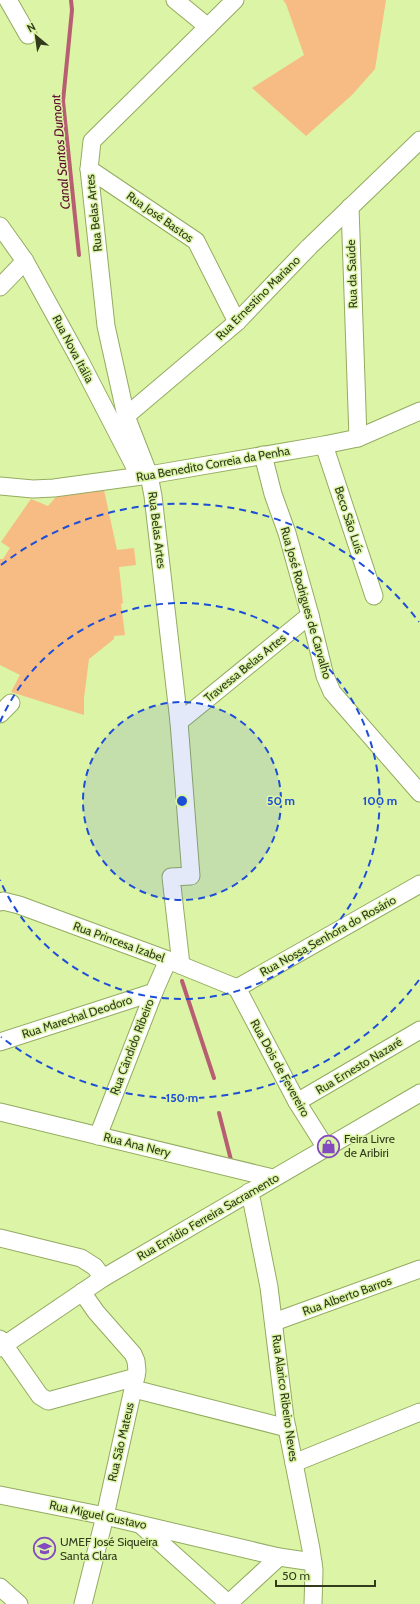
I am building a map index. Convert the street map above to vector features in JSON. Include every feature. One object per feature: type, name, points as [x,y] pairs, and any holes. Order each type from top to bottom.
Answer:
[{"type":"street","points":[[8,0],[28,35]]},
{"type":"street","points":[[175,0],[208,27],[236,0]]},
{"type":"street","name":"Rua Belas Artes","points":[[174,963],[171,877],[191,876],[179,722],[162,567],[145,476],[126,416],[106,326],[89,169],[92,141],[208,27]]},
{"type":"street","points":[[350,207],[420,140]]},
{"type":"street","name":"Rua José Bastos","points":[[89,169],[196,241],[237,322]]},
{"type":"street","name":"Rua Ernestino Mariano","points":[[126,416],[237,322],[309,247],[350,207]]},
{"type":"street","name":"Rua da Saúde","points":[[350,207],[358,438]]},
{"type":"street","name":"Rua Nova Itália","points":[[0,226],[25,261],[145,476]]},
{"type":"street","points":[[0,287],[25,261]]},
{"type":"street","name":"Rua Benedito Correia da Penha","points":[[0,486],[33,489],[54,488],[145,476],[324,445],[358,438],[420,411]]},
{"type":"street","name":"Beco São Luís","points":[[324,445],[374,596]]},
{"type":"street","name":"Rua José Rodrigues de Carvalho","points":[[263,455],[273,494],[287,533],[325,676],[332,692],[420,793]]},
{"type":"street","name":"Travessa Belas Artes","points":[[179,722],[310,615]]},
{"type":"street","name":"Rua Nossa Senhora do Rosário","points":[[236,988],[420,884]]},
{"type":"street","name":"Rua Princesa Izabel","points":[[1,899],[174,963],[236,988]]},
{"type":"street","name":"Rua Cândido Ribeiro","points":[[98,1136],[154,992],[174,963]]},
{"type":"street","name":"Rua Dois de Fevereiro","points":[[236,988],[297,1102],[326,1148]]},
{"type":"street","name":"Rua Marechal Deodoro","points":[[0,1042],[154,992]]},
{"type":"street","name":"Rua Ernesto Nazaré","points":[[297,1102],[420,1030]]},
{"type":"street","name":"Rua Emídio Ferreira Sacramento","points":[[2,1344],[103,1278],[420,1093]]},
{"type":"street","name":"Rua Ana Nery","points":[[0,1112],[273,1178]]},
{"type":"street","name":"Rua Alarico Ribeiro Neves","points":[[249,1192],[269,1287],[278,1367],[287,1428],[313,1562],[313,1604]]},
{"type":"street","points":[[0,1238],[81,1258],[95,1268],[103,1278]]},
{"type":"street","name":"Rua Alberto Barros","points":[[274,1322],[420,1269]]},
{"type":"street","points":[[2,1344],[40,1396],[48,1401],[135,1383],[137,1366],[133,1354],[96,1312],[82,1292]]},
{"type":"street","name":"Rua São Mateus","points":[[83,1604],[105,1516],[135,1383],[287,1428]]},
{"type":"street","points":[[294,1463],[420,1412]]},
{"type":"street","name":"Rua Miguel Gustavo","points":[[0,1495],[105,1516],[279,1557],[313,1562]]},
{"type":"street","points":[[140,1524],[228,1604],[279,1557]]},
{"type":"street","points":[[0,1587],[19,1604]]},
{"type":"shaded area","points":[[283,0],[386,0],[375,69],[352,95],[306,136],[252,88],[304,55],[286,4]]},
{"type":"shaded area","points":[[104,490],[117,550],[134,548],[136,565],[119,567],[123,603],[121,604],[125,635],[114,636],[114,639],[89,659],[84,698],[84,715],[11,692],[20,675],[0,665],[0,559],[3,559],[10,548],[1,542],[31,499],[48,506],[56,497]]},
{"type":"waterway","name":"Canal Santos Dumont","points":[[71,0],[72,10],[63,101],[79,255]]},
{"type":"waterway","name":"Canal Santos Dumont","points":[[182,981],[214,1078]]},
{"type":"waterway","name":"Canal Santos Dumont","points":[[219,1113],[231,1160]]},
{"type":"place","name":"Feira Livre de Aribiri","points":[[328,1146]]},
{"type":"place","name":"UMEF José Siqueira Santa Clara","points":[[44,1549]]}]
